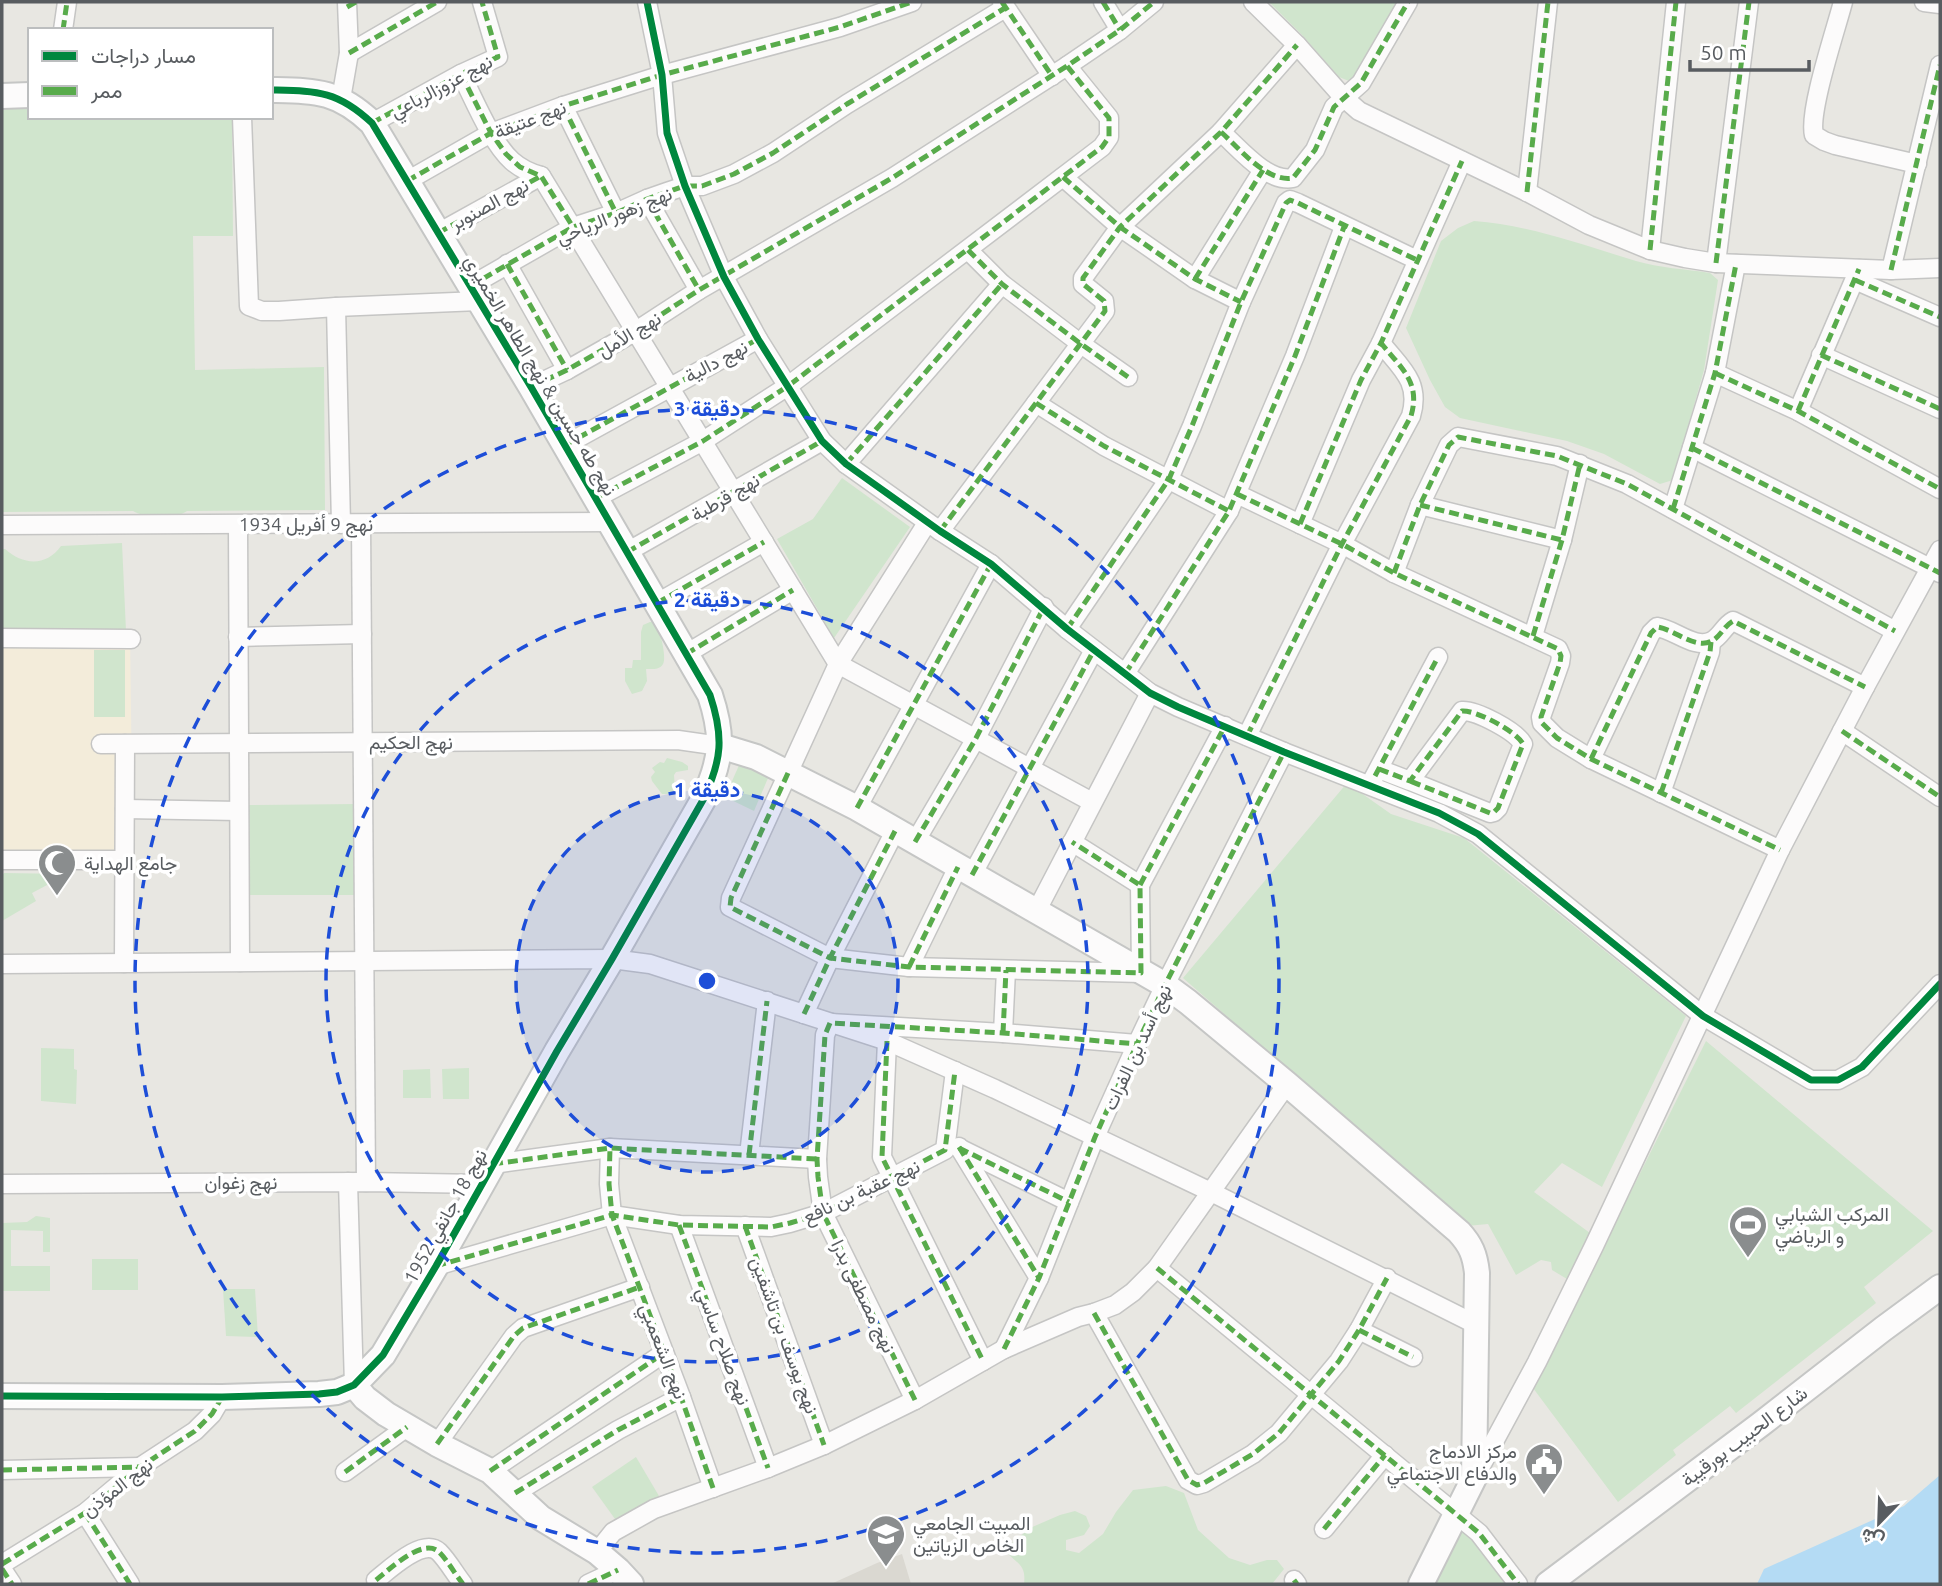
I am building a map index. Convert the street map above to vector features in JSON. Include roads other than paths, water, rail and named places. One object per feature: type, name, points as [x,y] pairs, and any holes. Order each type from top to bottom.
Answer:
[{"type":"street","points":[[63,28],[67,2]]},
{"type":"street","points":[[349,53],[437,2]]},
{"type":"street","name":"نهج عزوزالرباعي","points":[[372,123],[461,74],[498,57],[482,2]]},
{"type":"street","points":[[646,2],[662,75],[667,132],[685,186],[724,277],[758,339],[822,441],[846,464],[991,564],[1150,693],[1284,752],[1439,813],[1478,834],[1703,1016],[1811,1080],[1838,1080],[1862,1068],[1940,984]]},
{"type":"street","name":"نهج عتيقة","points":[[407,181],[491,133],[563,106],[662,75],[840,27],[912,2]]},
{"type":"street","points":[[1103,2],[1120,30]]},
{"type":"street","name":"نهج الأمل","points":[[531,387],[636,331],[699,290],[892,178],[1068,66],[1120,30],[1154,2]]},
{"type":"street","points":[[1253,2],[1359,111],[1589,225],[1650,250],[1716,263],[1857,274],[1940,268]]},
{"type":"street","points":[[1220,132],[1263,170],[1283,180],[1293,178],[1315,149],[1334,107],[1361,83],[1408,2]]},
{"type":"street","points":[[1527,192],[1548,2]]},
{"type":"street","points":[[1650,250],[1676,2]]},
{"type":"street","points":[[1716,263],[1749,2]]},
{"type":"street","points":[[1843,2],[1815,106],[1812,126],[1814,135],[1835,145],[1917,164]]},
{"type":"street","points":[[1924,2],[1940,4]]},
{"type":"street","points":[[341,99],[349,53],[350,4]]},
{"type":"street","points":[[1004,5],[1052,76]]},
{"type":"street","name":"نهج زهور الرياحي","points":[[474,293],[507,264],[573,227],[616,214],[647,199],[685,186],[702,186],[714,182],[773,153],[1004,5]]},
{"type":"street","points":[[1141,972],[909,967],[830,958],[730,908],[731,898],[838,664],[934,527],[1036,403],[1105,311],[1104,301],[1083,284],[1083,278],[1121,227],[1220,132],[1297,45]]},
{"type":"street","points":[[1891,270],[1940,65]]},
{"type":"street","points":[[596,498],[703,441],[788,386],[1102,147],[1109,137],[1109,118],[1068,66]]},
{"type":"street","points":[[461,74],[491,133],[511,160],[541,176],[838,664],[1092,802]]},
{"type":"street","name":"نهج طه حسين & نهج الطاهر الخميري","points":[[273,90],[320,93],[341,99],[372,123],[531,387],[710,695],[718,718],[720,746]]},
{"type":"street","points":[[2,96],[28,95]]},
{"type":"street","points":[[563,106],[616,214]]},
{"type":"street","points":[[242,119],[247,303],[253,309],[262,311],[337,307],[474,293]]},
{"type":"street","points":[[1300,524],[1361,380],[1381,343],[1462,161]]},
{"type":"street","points":[[1195,279],[1263,170]]},
{"type":"street","name":"نهج الصنوبر","points":[[438,233],[541,176]]},
{"type":"street","points":[[1063,177],[1121,227],[1195,279],[1241,302]]},
{"type":"street","points":[[1283,180],[1290,200],[1418,260]]},
{"type":"street","points":[[647,199],[699,290]]},
{"type":"street","points":[[1068,629],[1168,479],[1241,302],[1283,208],[1290,200]]},
{"type":"street","points":[[1125,674],[1237,494],[1295,356],[1344,227]]},
{"type":"street","points":[[968,250],[1002,284],[1128,377]]},
{"type":"street","points":[[507,264],[567,370]]},
{"type":"street","points":[[1673,509],[1715,373],[1736,264]]},
{"type":"street","points":[[1857,274],[1940,317]]},
{"type":"street","points":[[1798,411],[1857,274]]},
{"type":"street","points":[[846,464],[1002,284]]},
{"type":"street","points":[[337,307],[341,524]]},
{"type":"street","name":"نهج دالية","points":[[565,445],[758,339]]},
{"type":"street","points":[[1247,736],[1342,544],[1411,416],[1415,395],[1410,381],[1381,343]]},
{"type":"street","points":[[1821,355],[1940,409]]},
{"type":"street","points":[[1715,373],[1798,411],[1940,489]]},
{"type":"street","points":[[1036,403],[1104,446],[1228,511]]},
{"type":"street","points":[[1394,573],[1420,505],[1449,446],[1458,436],[1557,456],[1627,484],[1895,631]]},
{"type":"street","name":"نهج قرطبة","points":[[627,552],[822,441]]},
{"type":"street","points":[[1692,448],[1935,570]]},
{"type":"street","points":[[1533,636],[1562,540],[1580,464]]},
{"type":"street","points":[[1237,494],[1342,544],[1394,573],[1558,649],[1561,656],[1541,717],[1542,723],[1557,738],[1591,759],[1780,850]]},
{"type":"street","points":[[1420,505],[1562,540]]},
{"type":"street","name":"نهج 9 أفريل 1934","points":[[2,525],[610,522]]},
{"type":"street","points":[[361,524],[364,961],[354,1385],[365,1398],[386,1414],[490,1471],[541,1518],[597,1552],[624,1577]]},
{"type":"street","points":[[237,525],[240,962]]},
{"type":"street","points":[[657,603],[764,542]]},
{"type":"street","points":[[1421,1584],[1554,1327],[1780,850],[1895,631],[1935,570],[1940,550]]},
{"type":"street","points":[[857,808],[991,564]]},
{"type":"street","points":[[686,654],[793,590]]},
{"type":"street","points":[[804,1014],[830,958],[905,836],[975,740],[1044,607]]},
{"type":"street","points":[[1591,759],[1654,628],[1664,628],[1698,642],[1711,642],[1733,621],[1864,687]]},
{"type":"street","points":[[238,637],[362,635]]},
{"type":"street","points":[[2,638],[131,639]]},
{"type":"street","points":[[1661,793],[1710,652],[1711,642]]},
{"type":"street","points":[[909,967],[965,871],[1030,770],[1094,650]]},
{"type":"street","points":[[1371,786],[1438,657]]},
{"type":"street","points":[[1037,910],[1150,693]]},
{"type":"street","points":[[1378,769],[1490,813],[1498,808],[1523,744],[1517,735],[1472,711],[1462,711],[1410,781]]},
{"type":"street","points":[[1141,972],[1140,885],[1225,726]]},
{"type":"street","points":[[1842,731],[1940,797]]},
{"type":"street","name":"نهج الحكيم","points":[[101,744],[678,740],[720,746]]},
{"type":"street","points":[[124,963],[125,744]]},
{"type":"street","points":[[720,746],[756,757],[857,808],[1165,985],[1287,1084],[1459,1232],[1475,1255],[1478,1273],[1474,1478]]},
{"type":"street","name":"نهج 18 جانفي 1952","points":[[354,1385],[383,1356],[612,959],[703,800],[714,776],[720,746]]},
{"type":"street","name":"نهج أسد بن الفرات","points":[[1004,1349],[1039,1278],[1137,1044],[1284,752]]},
{"type":"street","points":[[125,809],[239,811]]},
{"type":"street","points":[[1072,842],[1140,885]]},
{"type":"street","points":[[2,860],[125,860]]},
{"type":"street","points":[[2,964],[612,959],[650,964],[887,1041],[1211,1192],[1477,1325]]},
{"type":"street","points":[[1003,1033],[1006,970]]},
{"type":"street","points":[[749,1155],[767,1001]]},
{"type":"street","points":[[830,1023],[1137,1044]]},
{"type":"street","name":"نهج مصطفى بدرا","points":[[830,1023],[825,1035],[817,1160],[823,1213],[915,1400]]},
{"type":"street","points":[[887,1041],[882,1157],[983,1361]]},
{"type":"street","points":[[955,1071],[952,1145],[1039,1278]]},
{"type":"street","points":[[597,1552],[613,1532],[654,1509],[824,1445],[915,1400],[1004,1349],[1077,1317],[1115,1305],[1157,1268],[1287,1084]]},
{"type":"street","points":[[952,1145],[1069,1202]]},
{"type":"street","name":"نهج عقبة بن نافع","points":[[612,1215],[679,1225],[771,1227],[823,1213],[952,1145]]},
{"type":"street","points":[[487,1174],[610,1148],[817,1160]]},
{"type":"street","name":"نهج الشعمبي","points":[[610,1148],[612,1215],[713,1488]]},
{"type":"street","name":"نهج زغوان","points":[[2,1184],[357,1182],[487,1174]]},
{"type":"street","points":[[436,1266],[612,1215]]},
{"type":"street","name":"نهج صلاح ساسي","points":[[679,1225],[768,1468]]},
{"type":"street","name":"نهج يوسف بن تاشفين","points":[[745,1226],[824,1445]]},
{"type":"street","points":[[1157,1268],[1479,1533],[1518,1584]]},
{"type":"street","points":[[1094,1313],[1193,1485],[1204,1483],[1253,1454],[1279,1433],[1339,1361],[1359,1331],[1387,1278]]},
{"type":"street","points":[[437,1444],[514,1336],[523,1328],[640,1287]]},
{"type":"street","name":"شارع الحبيب بورقيبة","points":[[1548,1584],[1940,1287]]},
{"type":"street","points":[[1359,1331],[1413,1357]]},
{"type":"street","points":[[490,1471],[664,1353]]},
{"type":"street","points":[[2,1396],[319,1394],[337,1392],[354,1385]]},
{"type":"street","name":"نهج المؤذن","points":[[2,1567],[85,1513],[140,1467],[195,1431],[212,1414],[222,1396]]},
{"type":"street","points":[[515,1493],[618,1430],[681,1397]]},
{"type":"street","points":[[345,1472],[407,1427]]},
{"type":"street","points":[[1324,1529],[1385,1455]]},
{"type":"street","points":[[2,1470],[140,1467]]},
{"type":"street","points":[[85,1513],[130,1584]]},
{"type":"street","points":[[376,1580],[416,1550],[429,1547],[440,1552],[463,1584]]},
{"type":"street","points":[[2,1567],[12,1584]]},
{"type":"street","points":[[588,1584],[624,1577]]},
{"type":"water","points":[[1940,1475],[1940,1584],[1757,1584],[1764,1569],[1904,1506]]},
{"type":"place","name":"جامع الهداية","points":[[57,897]]},
{"type":"place","name":"المركب الشبابي و الرياضي","points":[[1748,1259]]},
{"type":"place","name":"مركز الادماج والدفاع الاجتماعي","points":[[1544,1496]]},
{"type":"place","name":"المبيت الجامعي الخاص الزياتين","points":[[886,1568]]}]
